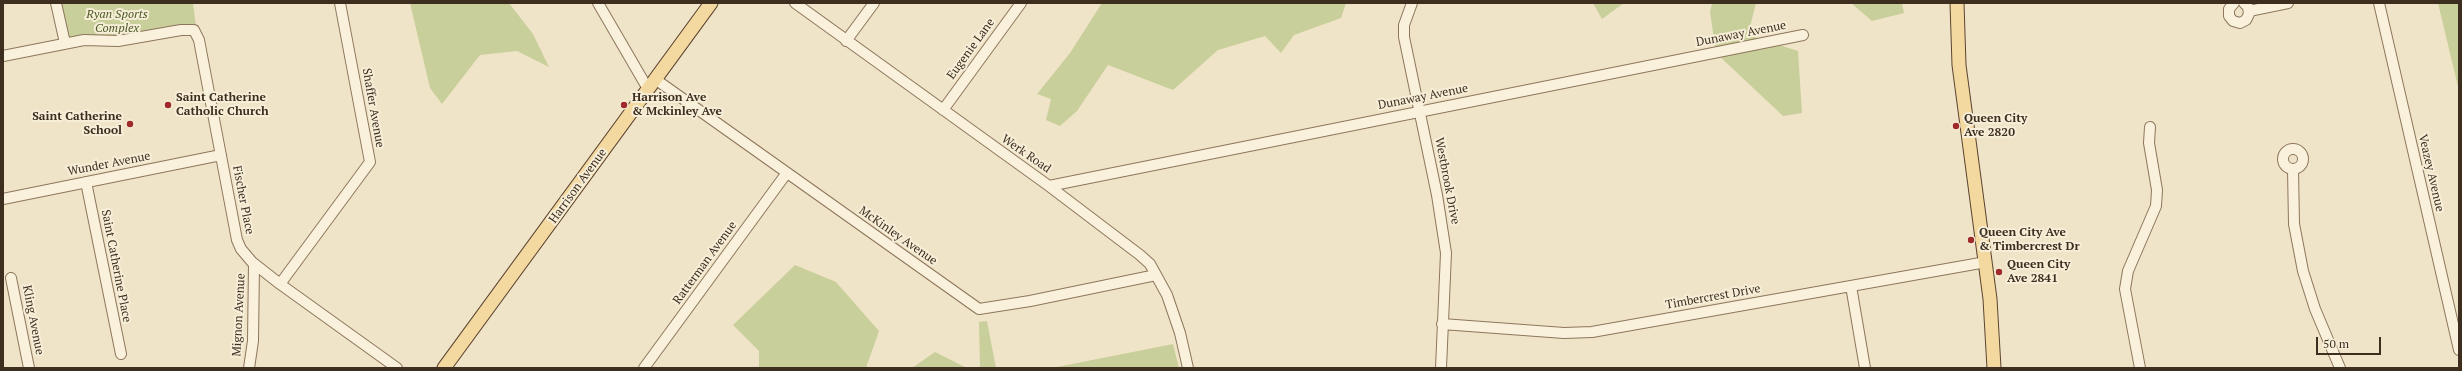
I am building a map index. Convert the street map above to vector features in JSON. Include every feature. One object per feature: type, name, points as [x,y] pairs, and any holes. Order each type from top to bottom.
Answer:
[{"type":"main road","name":"Harrison Avenue","points":[[444,368],[631,115],[651,84],[711,3]]},
{"type":"main road","points":[[1957,3],[1960,71],[1986,262],[1994,368]]},
{"type":"street","points":[[3,56],[65,43],[56,3]]},
{"type":"street","name":"Shaffer Avenue","points":[[280,284],[370,162],[340,3]]},
{"type":"street","name":"McKinley Avenue","points":[[598,3],[651,84],[786,174],[979,309],[1030,301],[1156,275]]},
{"type":"street","name":"Werk Road","points":[[795,3],[1049,186],[1123,241],[1150,264],[1174,312],[1188,368]]},
{"type":"street","points":[[846,41],[874,3]]},
{"type":"street","name":"Eugenie Lane","points":[[943,110],[1021,3]]},
{"type":"street","name":"Westbrook Drive","points":[[1412,3],[1404,25],[1404,37],[1444,233],[1445,278],[1441,368]]},
{"type":"street","points":[[2234,3],[2228,12],[2233,21],[2240,23],[2246,20],[2247,7],[2288,3]]},
{"type":"street","name":"Veazey Avenue","points":[[2379,3],[2459,350]]},
{"type":"street","name":"Fischer Place","points":[[65,43],[84,40],[132,39],[191,29],[197,33],[237,240],[247,257],[280,284],[397,368]]},
{"type":"street","name":"Dunaway Avenue","points":[[1049,186],[1803,35]]},
{"type":"street","points":[[2140,368],[2125,289],[2128,271],[2156,206],[2157,190],[2149,143],[2150,127]]},
{"type":"street","name":"Wunder Avenue","points":[[3,199],[221,155]]},
{"type":"street","points":[[2293,169],[2294,224],[2302,271],[2315,309],[2340,368]]},
{"type":"street","name":"Ratterman Avenue","points":[[644,368],[786,174]]},
{"type":"street","name":"Saint Catherine Place","points":[[86,182],[120,354]]},
{"type":"street","name":"Timbercrest Drive","points":[[1442,324],[1564,333],[1592,332],[1986,262]]},
{"type":"street","name":"Mignon Avenue","points":[[249,368],[253,341],[254,264]]},
{"type":"street","name":"Kling Avenue","points":[[11,278],[29,368]]},
{"type":"street","points":[[1851,286],[1865,368]]},
{"type":"green space","name":"Ryan Sports Complex","points":[[56,3],[193,3],[197,33],[65,43]]},
{"type":"green space","points":[[410,3],[509,3],[533,34],[549,67],[517,51],[480,55],[442,104],[430,88]]},
{"type":"green space","points":[[1102,3],[1346,3],[1341,18],[1294,35],[1281,53],[1265,36],[1218,50],[1173,90],[1108,65],[1077,111],[1060,126],[1046,120],[1051,99],[1037,94],[1070,53]]},
{"type":"green space","points":[[1593,3],[1624,3],[1602,19]]},
{"type":"green space","points":[[1712,3],[1756,3],[1748,35],[1798,51],[1802,113],[1783,116],[1716,53],[1710,12]]},
{"type":"green space","points":[[1851,3],[1902,3],[1904,13],[1872,21]]},
{"type":"green space","points":[[2438,3],[2459,3],[2459,91]]},
{"type":"green space","points":[[795,265],[836,282],[879,331],[866,368],[759,368],[759,351],[733,325]]},
{"type":"green space","points":[[987,321],[996,368],[980,368],[979,322]]},
{"type":"green space","points":[[1173,344],[1179,368],[1052,368]]},
{"type":"green space","points":[[935,352],[967,368],[912,368]]},
{"type":"place","name":"Saint Catherine Catholic Church","points":[[168,105]]},
{"type":"place","name":"Harrison Ave & Mckinley Ave","points":[[624,105]]},
{"type":"place","name":"Saint Catherine School","points":[[130,124]]},
{"type":"place","name":"Queen City Ave 2820","points":[[1956,126]]},
{"type":"place","name":"Queen City Ave & Timbercrest Dr","points":[[1971,240]]},
{"type":"place","name":"Queen City Ave 2841","points":[[1999,272]]}]
